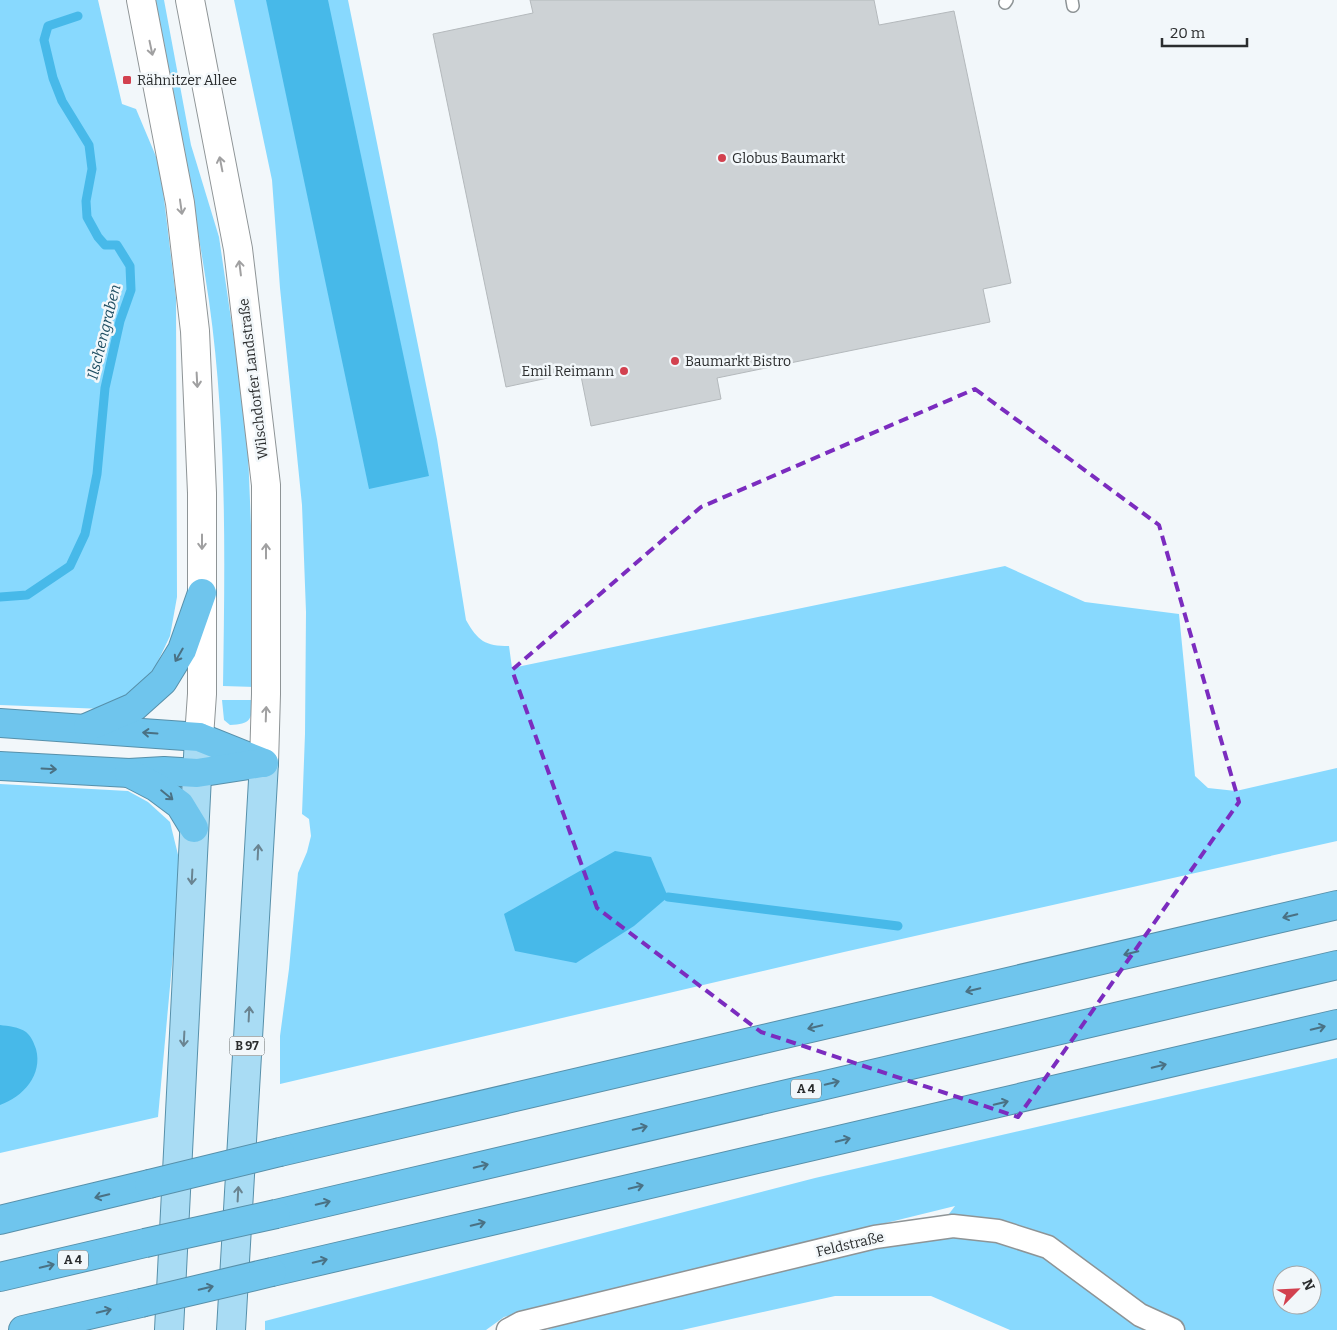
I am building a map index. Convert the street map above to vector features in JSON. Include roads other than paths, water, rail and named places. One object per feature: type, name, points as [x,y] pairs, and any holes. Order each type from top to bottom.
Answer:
[{"type":"highway","points":[[85,729],[134,707],[163,681],[182,650],[202,593]]},
{"type":"highway","points":[[0,723],[199,737],[264,762]]},
{"type":"highway","points":[[0,766],[129,773],[164,771],[197,773],[264,762]]},
{"type":"highway","points":[[129,773],[156,787],[180,805],[194,828]]},
{"type":"highway","points":[[0,1220],[280,1152],[1337,905]]},
{"type":"highway","name":"A 4","points":[[0,1277],[1337,965]]},
{"type":"highway","points":[[23,1330],[1337,1024]]},
{"type":"highway","points":[[0,1204],[37,1212]]},
{"type":"main road","points":[[141,0],[180,203],[191,291],[202,493],[202,694],[169,1330]]},
{"type":"main road","name":"Wilschdorfer Landstraße","points":[[190,0],[238,249],[266,485],[266,694],[264,762]]},
{"type":"main road","name":"B 97","points":[[231,1330],[264,762]]},
{"type":"street","name":"Feldstraße","points":[[508,1330],[521,1323],[875,1237],[953,1226],[998,1231],[1048,1247],[1140,1315],[1172,1330]]},
{"type":"waterway","name":"Ilschengraben","points":[[0,597],[27,595],[70,566],[85,534],[97,474],[105,388],[120,321],[131,290],[130,266],[117,245],[105,245],[98,237],[87,217],[86,201],[92,169],[89,145],[62,101],[53,78],[44,40],[48,26],[78,16]]},
{"type":"waterway","points":[[668,897],[898,926]]},
{"type":"place","name":"Rähnitzer Allee","points":[[127,80]]},
{"type":"place","name":"Globus Baumarkt","points":[[722,158]]},
{"type":"place","name":"Baumarkt Bistro","points":[[675,361]]},
{"type":"place","name":"Emil Reimann","points":[[624,371]]}]
